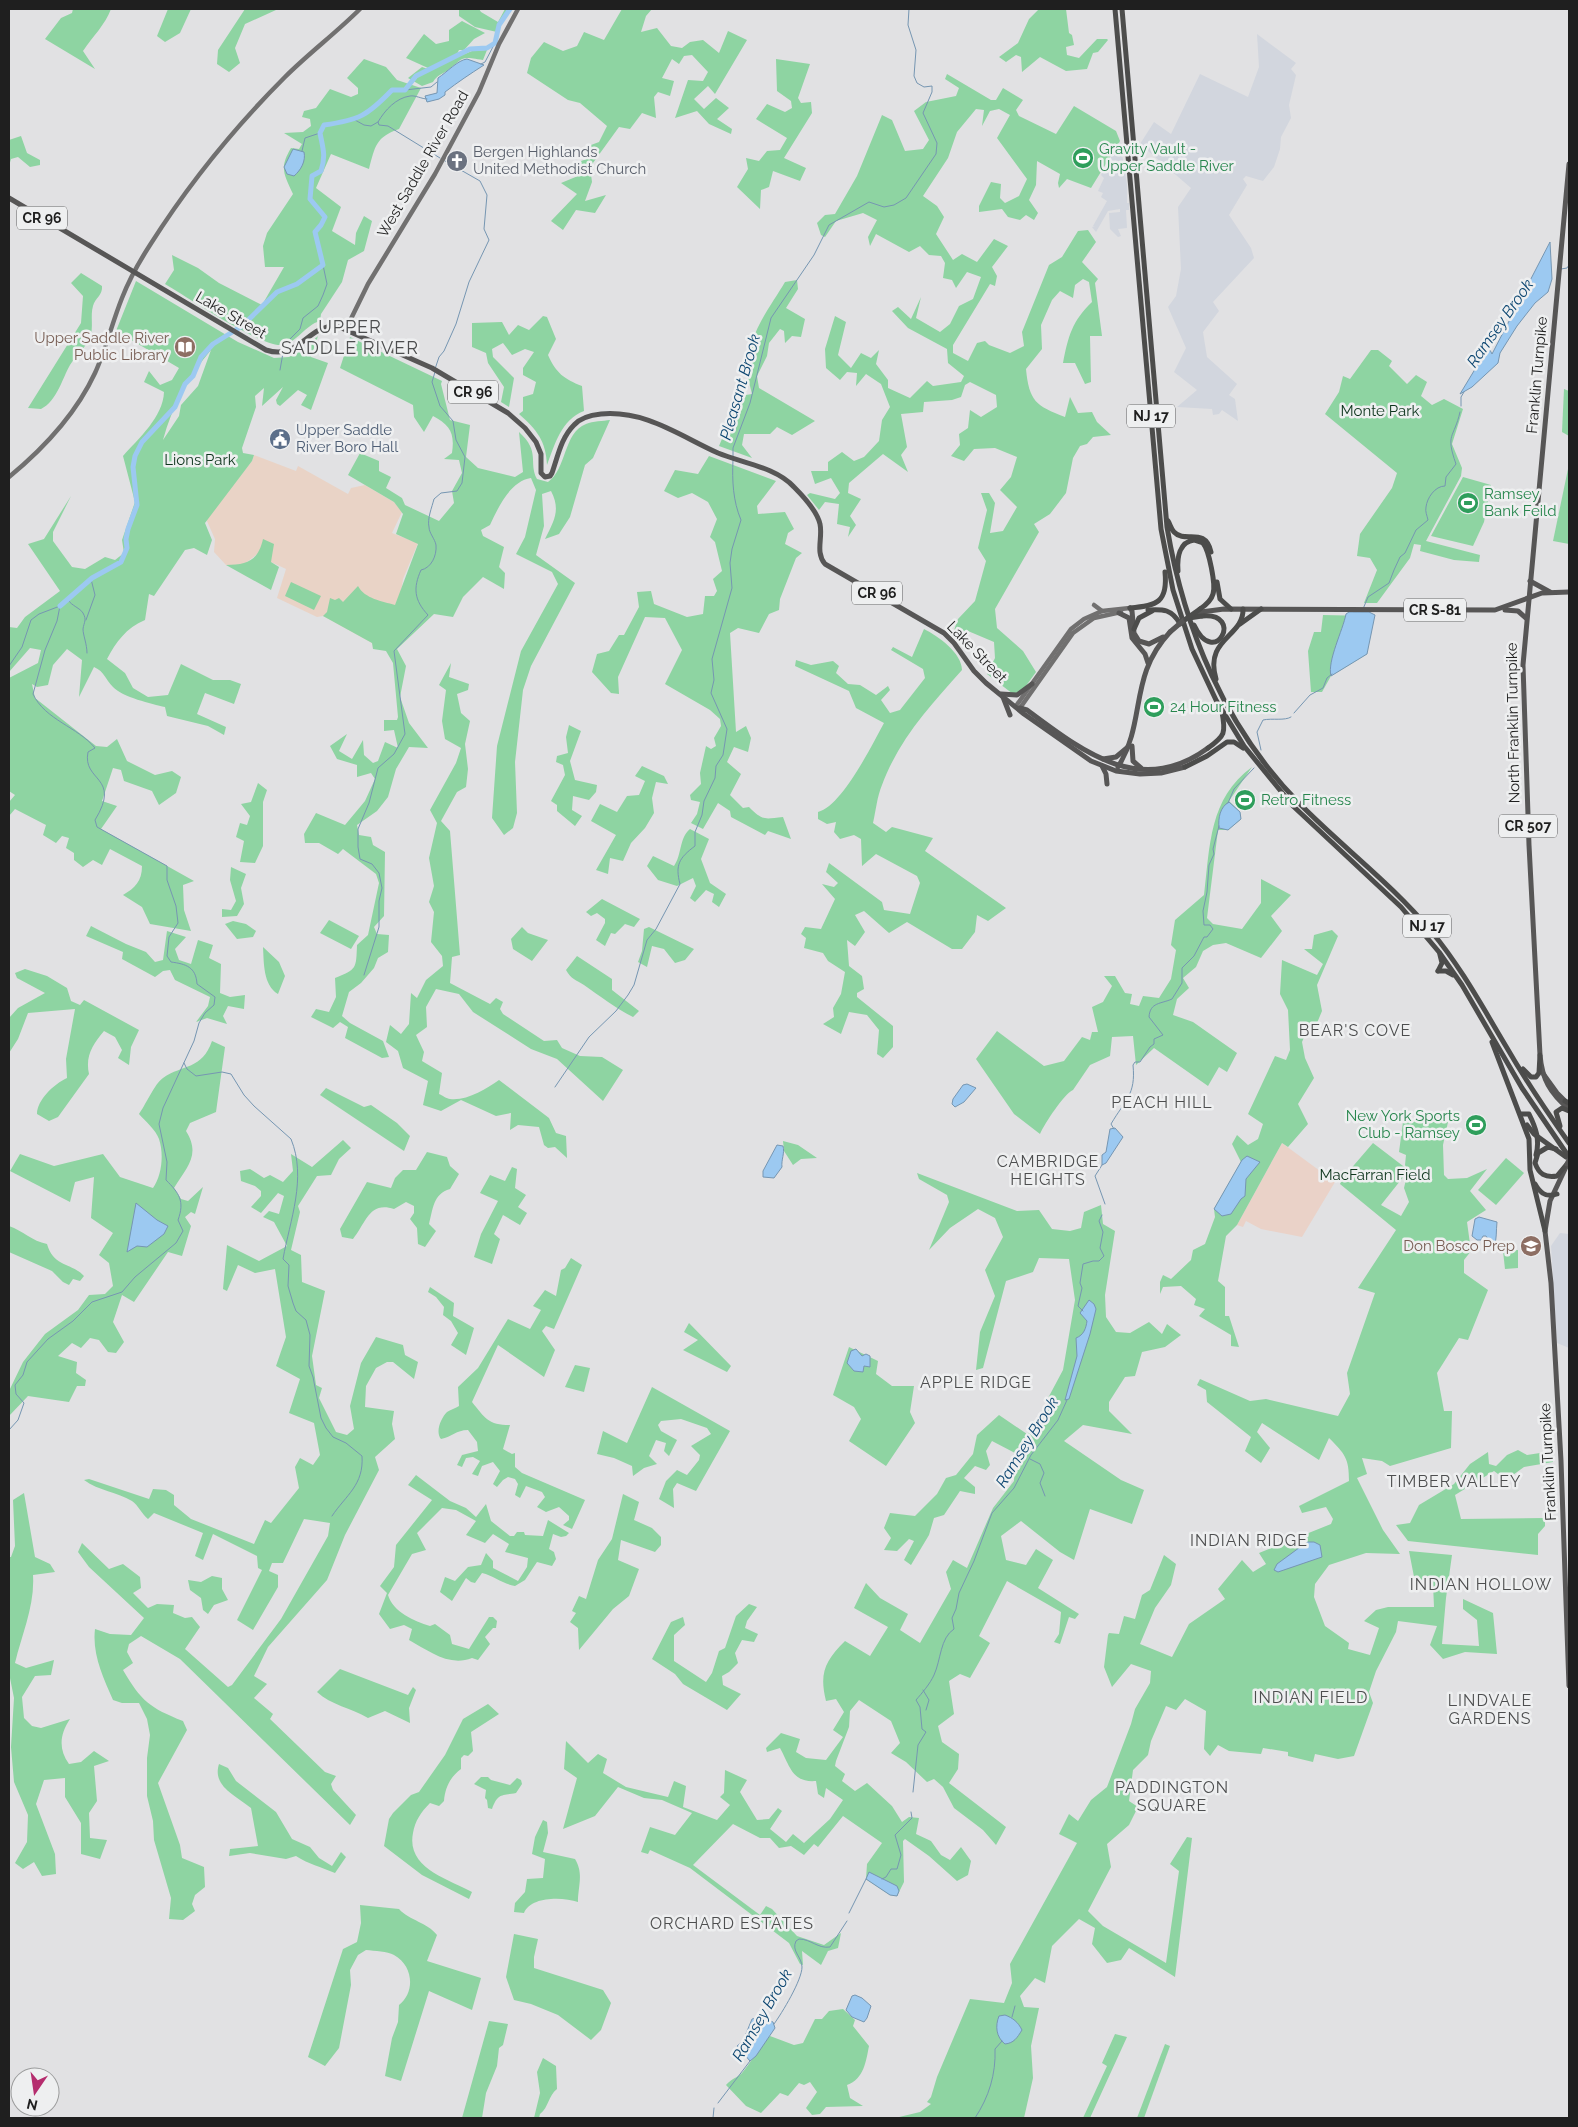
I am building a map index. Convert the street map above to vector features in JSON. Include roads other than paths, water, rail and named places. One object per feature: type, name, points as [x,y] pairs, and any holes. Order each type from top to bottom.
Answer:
[{"type":"highway","name":"NJ 17","points":[[1115,9],[1163,544],[1173,590],[1188,636],[1205,678],[1220,707],[1254,760],[1293,806],[1401,907],[1439,952],[1458,978],[1522,1088],[1569,1162]]},
{"type":"highway","name":"NJ 17","points":[[1122,9],[1166,516],[1184,606],[1200,650],[1220,694],[1255,750],[1287,790],[1308,812],[1399,896],[1432,932],[1464,976],[1508,1049],[1569,1143]]},
{"type":"highway","points":[[1166,516],[1172,530],[1177,535],[1199,537],[1207,543],[1220,599],[1231,609]]},
{"type":"highway","points":[[1179,586],[1177,564],[1180,552],[1187,542],[1199,540],[1206,549],[1214,587],[1211,600],[1201,612],[1186,619]]},
{"type":"highway","points":[[1131,610],[1153,606],[1164,594],[1166,583],[1163,544]]},
{"type":"highway","points":[[1184,606],[1202,638],[1209,642],[1218,640],[1224,632],[1222,621],[1201,612]]},
{"type":"highway","points":[[1220,694],[1213,659],[1217,649],[1242,618],[1243,609]]},
{"type":"highway","points":[[1235,627],[1261,609]]},
{"type":"highway","points":[[1131,610],[1167,610],[1173,614],[1188,636]]},
{"type":"highway","points":[[1134,629],[1140,617],[1157,610]]},
{"type":"highway","points":[[1208,748],[1221,739],[1224,734],[1220,707]]},
{"type":"highway","points":[[1185,767],[1229,742],[1238,744],[1254,760]]},
{"type":"highway","points":[[1439,952],[1442,963],[1438,972],[1448,971],[1458,978]]},
{"type":"highway","points":[[1488,1030],[1529,1139],[1531,1177],[1545,1231]]},
{"type":"highway","points":[[1508,1049],[1528,1075],[1533,1078],[1539,1072],[1540,1055]]},
{"type":"highway","points":[[1566,1138],[1556,1112],[1562,1108],[1569,1110]]},
{"type":"highway","points":[[1520,1114],[1529,1114],[1538,1137],[1536,1168],[1541,1174],[1548,1177],[1557,1176],[1569,1162],[1556,1149],[1538,1137]]},
{"type":"highway","points":[[1536,1156],[1544,1148],[1556,1149]]},
{"type":"highway","points":[[1531,1177],[1540,1191],[1547,1195],[1555,1194]]},
{"type":"main road","points":[[9,477],[40,449],[85,392],[98,366],[122,298],[134,273],[158,234],[216,152],[284,78],[360,9]]},
{"type":"main road","name":"West Saddle River Road","points":[[346,329],[372,276],[435,174],[479,92],[499,44],[518,9]]},
{"type":"main road","name":"Franklin Turnpike","points":[[1530,588],[1569,164]]},
{"type":"main road","name":"Lake Street","points":[[9,198],[266,350],[283,352],[298,346],[320,328],[334,326],[346,329],[435,370],[508,413],[525,428],[539,448],[541,473],[545,477],[552,473],[561,446],[575,424],[588,416],[603,414],[628,415],[654,421],[730,458],[780,476],[794,487],[820,522],[820,553],[825,564],[946,634],[974,671],[1024,714],[1076,752],[1102,766],[1150,774],[1185,767]]},
{"type":"main road","points":[[1530,581],[1551,592]]},
{"type":"main road","name":"North Franklin Turnpike","points":[[1530,588],[1522,665],[1528,845],[1540,1055]]},
{"type":"main road","points":[[1528,599],[1542,593],[1569,592]]},
{"type":"main road","name":"CR S-81","points":[[1243,609],[1499,610],[1528,599]]},
{"type":"main road","points":[[1094,605],[1102,611]]},
{"type":"main road","points":[[1201,612],[1243,609]]},
{"type":"main road","points":[[1018,707],[1068,632],[1081,621],[1102,611],[1131,610]]},
{"type":"main road","points":[[1018,707],[1069,637],[1081,625],[1093,616],[1131,610]]},
{"type":"main road","points":[[1131,610],[1137,640],[1146,644],[1152,643],[1170,632],[1186,619]]},
{"type":"main road","points":[[1499,610],[1518,611],[1526,618]]},
{"type":"main road","points":[[1119,613],[1129,618],[1132,638],[1145,654],[1148,664]]},
{"type":"main road","points":[[1142,768],[1133,761],[1131,743],[1141,686],[1148,664],[1158,646],[1170,632]]},
{"type":"main road","points":[[1001,694],[1017,695],[1032,684]]},
{"type":"main road","points":[[1001,694],[1010,715]]},
{"type":"main road","name":"Lake Street","points":[[1018,707],[1027,710],[1067,739],[1118,768],[1175,765],[1194,757],[1208,748]]},
{"type":"main road","points":[[1100,759],[1114,758],[1131,743]]},
{"type":"main road","points":[[1118,768],[1131,743]]},
{"type":"main road","points":[[1102,766],[1107,784]]},
{"type":"main road","name":"CR 507","points":[[1540,1055],[1544,1080],[1552,1092],[1569,1110]]},
{"type":"main road","name":"CR 507","points":[[1544,1075],[1557,1093],[1568,1103]]},
{"type":"main road","name":"Franklin Turnpike","points":[[1547,1237],[1545,1231],[1548,1207],[1569,1162]]},
{"type":"main road","name":"Franklin Turnpike","points":[[1555,1194],[1547,1237],[1561,1461],[1569,1686]]},
{"type":"water","points":[[467,59],[484,65],[450,88],[439,99],[427,102],[425,96],[437,93],[438,78],[456,64]]},
{"type":"water","points":[[293,149],[304,152],[302,165],[294,176],[287,174],[284,167]]},
{"type":"water","points":[[1550,242],[1552,279],[1548,292],[1535,303],[1517,326],[1500,353],[1498,363],[1472,387],[1460,394],[1483,356],[1490,350],[1492,354]]},
{"type":"water","points":[[1349,612],[1369,612],[1375,615],[1367,654],[1331,676],[1330,670],[1333,654],[1346,614]]},
{"type":"water","points":[[1229,802],[1240,812],[1241,819],[1228,830],[1219,828],[1219,820],[1220,813]]},
{"type":"water","points":[[967,1084],[976,1088],[964,1102],[955,1107],[952,1104],[953,1099],[963,1085]]},
{"type":"water","points":[[1115,1128],[1123,1137],[1106,1163],[1102,1165],[1102,1155],[1106,1152],[1110,1129]]},
{"type":"water","points":[[777,1145],[783,1146],[782,1167],[774,1178],[763,1177],[763,1171]]},
{"type":"water","points":[[1247,1156],[1260,1162],[1246,1179],[1245,1196],[1231,1214],[1222,1216],[1214,1209],[1242,1160]]},
{"type":"water","points":[[136,1203],[157,1220],[168,1226],[164,1234],[147,1247],[137,1246],[127,1252]]},
{"type":"water","points":[[1479,1217],[1497,1222],[1494,1247],[1488,1247],[1485,1243],[1488,1239],[1486,1236],[1483,1236],[1481,1240],[1477,1240],[1472,1236],[1475,1219]]},
{"type":"water","points":[[1089,1300],[1096,1309],[1090,1334],[1069,1399],[1065,1400],[1077,1356],[1076,1338],[1083,1333],[1087,1324],[1087,1321],[1080,1313]]},
{"type":"water","points":[[856,1349],[862,1356],[866,1354],[870,1356],[870,1367],[864,1366],[863,1372],[854,1371],[847,1363],[851,1351]]},
{"type":"water","points":[[1307,1542],[1314,1542],[1320,1545],[1322,1557],[1278,1572],[1274,1570],[1277,1564]]},
{"type":"water","points":[[869,1872],[897,1886],[899,1891],[897,1896],[890,1895],[866,1879]]},
{"type":"water","points":[[855,1995],[871,2006],[864,2022],[852,2017],[846,2010],[852,1996]]},
{"type":"water","points":[[1005,2015],[1015,2021],[1022,2030],[1015,2040],[1005,2044],[998,2035],[997,2024],[999,2016]]},
{"type":"water","points":[[762,2017],[773,2022],[775,2028],[756,2056],[750,2061],[737,2046],[743,2041],[752,2019]]},
{"type":"waterway","points":[[60,606],[92,578],[121,562],[127,548],[128,529],[137,505],[133,467],[135,456],[142,442],[175,407],[185,384],[193,376],[201,357],[213,344],[242,326],[277,292],[297,284],[323,265],[315,232],[325,217],[310,199],[312,176],[321,171],[323,165],[324,152],[320,133],[324,125],[354,119],[376,106],[392,90],[405,90],[416,76],[470,49],[487,48],[495,43],[499,25],[510,9]]},
{"type":"waterway","name":"Pleasant Brook","points":[[733,456],[733,448],[750,403],[771,318],[814,255],[829,225],[869,202],[884,207],[894,205],[906,198],[936,154],[937,143],[923,113],[932,92],[932,86],[924,87],[917,83],[914,76],[916,50],[908,25],[909,9]]},
{"type":"waterway","points":[[481,64],[485,62],[495,43]]},
{"type":"waterway","points":[[405,90],[431,87],[437,82]]},
{"type":"waterway","points":[[427,99],[412,96],[400,99],[384,113],[378,122],[379,125],[388,126],[440,158]]},
{"type":"waterway","points":[[355,120],[364,125],[371,126],[378,122]]},
{"type":"waterway","points":[[302,151],[305,138],[320,133]]},
{"type":"waterway","points":[[435,369],[456,324],[469,282],[489,240],[484,229],[487,195],[480,181],[445,161]]},
{"type":"waterway","points":[[284,349],[285,344],[300,329],[303,318],[318,306],[327,284],[323,265]]},
{"type":"waterway","name":"Ramsey Brook","points":[[1561,269],[1567,268],[1569,265]]},
{"type":"waterway","points":[[280,370],[283,353]]},
{"type":"waterway","points":[[364,975],[379,927],[379,901],[382,888],[379,873],[372,864],[360,859],[358,829],[369,803],[378,768],[394,754],[405,734],[394,651],[428,615],[420,604],[416,588],[421,570],[428,567],[433,561],[435,553],[436,545],[430,532],[429,524],[434,499],[441,493],[457,491],[462,483],[465,457],[456,440],[453,421],[440,406],[432,382],[435,372]]},
{"type":"waterway","name":"Ramsey Brook","points":[[1461,406],[1461,397],[1464,392]]},
{"type":"waterway","name":"Ramsey Brook","points":[[1363,609],[1368,597],[1389,583],[1400,557],[1405,553],[1416,530],[1428,520],[1426,509],[1430,496],[1435,490],[1445,486],[1446,477],[1456,464],[1451,441],[1460,412]]},
{"type":"waterway","name":"Pleasant Brook","points":[[555,1087],[589,1037],[616,1011],[634,985],[647,940],[656,929],[680,884],[678,872],[680,862],[685,854],[695,846],[695,832],[702,815],[704,801],[715,778],[716,766],[723,755],[727,729],[711,693],[714,680],[712,659],[732,588],[730,563],[732,549],[741,520],[736,506],[733,460]]},
{"type":"waterway","points":[[86,620],[95,595],[91,579]]},
{"type":"waterway","points":[[68,600],[82,611],[84,615],[83,631],[87,653]]},
{"type":"waterway","points":[[9,666],[22,647],[31,620],[39,614],[60,606]]},
{"type":"waterway","points":[[9,1430],[18,1420],[24,1403],[16,1394],[15,1385],[23,1375],[27,1362],[48,1339],[73,1321],[92,1302],[122,1292],[135,1277],[176,1243],[183,1231],[178,1220],[181,1208],[180,1198],[166,1180],[167,1162],[159,1124],[163,1108],[194,1041],[199,1023],[205,1013],[214,1005],[215,997],[197,984],[195,974],[189,967],[171,962],[167,956],[169,937],[178,923],[176,906],[167,880],[167,866],[97,827],[95,820],[102,806],[104,795],[103,787],[90,769],[88,762],[88,752],[95,748],[80,734],[53,717],[38,703],[33,694],[45,650],[57,621],[60,606]]},
{"type":"waterway","name":"Ramsey Brook","points":[[1294,713],[1310,695],[1323,688],[1327,678],[1332,674]]},
{"type":"waterway","name":"Ramsey Brook","points":[[1261,750],[1257,732],[1263,720],[1291,717]]},
{"type":"waterway","name":"Ramsey Brook","points":[[1228,803],[1234,789],[1254,768]]},
{"type":"waterway","name":"Ramsey Brook","points":[[1114,1129],[1111,1124],[1131,1091],[1133,1065],[1135,1062],[1140,1062],[1154,1044],[1154,1039],[1163,1035],[1149,1017],[1151,1009],[1157,1004],[1172,999],[1182,983],[1182,968],[1194,956],[1204,937],[1207,937],[1213,929],[1210,925],[1204,925],[1203,911],[1207,892],[1209,865],[1214,854],[1213,849],[1219,826]]},
{"type":"waterway","points":[[184,1063],[187,1069],[196,1076],[222,1072],[231,1074],[244,1095],[254,1106],[291,1139],[296,1154],[296,1199],[283,1259],[289,1265],[288,1286],[296,1311],[306,1320],[310,1335],[309,1366],[321,1418],[333,1437],[346,1443],[362,1456],[362,1466],[357,1482],[332,1516]]},
{"type":"waterway","name":"Ramsey Brook","points":[[1102,1165],[1095,1176],[1105,1204]]},
{"type":"waterway","name":"Ramsey Brook","points":[[1083,1311],[1078,1306],[1082,1288],[1080,1283],[1083,1264],[1099,1261],[1104,1256],[1100,1248],[1103,1232],[1099,1221],[1102,1215]]},
{"type":"waterway","name":"Ramsey Brook","points":[[913,1792],[918,1745],[926,1732],[922,1729],[920,1707],[916,1700],[932,1678],[943,1644],[949,1633],[954,1629],[952,1618],[959,1593],[974,1561],[992,1513],[1014,1488],[1031,1455],[1058,1420],[1067,1400]]},
{"type":"waterway","points":[[1030,1459],[1040,1464],[1044,1473],[1040,1483],[1045,1496]]},
{"type":"waterway","points":[[923,1690],[929,1700],[926,1710]]},
{"type":"waterway","name":"Ramsey Brook","points":[[882,1879],[886,1877],[891,1869],[897,1869],[901,1855],[895,1835],[912,1818],[911,1812]]},
{"type":"waterway","name":"Ramsey Brook","points":[[849,1913],[866,1879]]},
{"type":"waterway","name":"Ramsey Brook","points":[[774,2024],[791,1996],[801,1973],[802,1963],[795,1948],[796,1941],[803,1939],[822,1947],[830,1947],[847,1921]]},
{"type":"waterway","points":[[1012,2017],[1015,2006]]},
{"type":"waterway","points":[[975,2118],[991,2085],[995,2049],[1002,2041]]},
{"type":"waterway","name":"Ramsey Brook","points":[[718,2103],[750,2061]]},
{"type":"waterway","name":"Ramsey Brook","points":[[713,2118],[714,2108]]},
{"type":"place","name":"Gravity Vault - Upper Saddle River","points":[[1083,158]]},
{"type":"place","name":"Bergen Highlands United Methodist Church","points":[[457,161]]},
{"type":"place","name":"Upper Saddle River Public Library","points":[[185,347]]},
{"type":"place","name":"Upper Saddle River Boro Hall","points":[[280,439]]},
{"type":"place","name":"Ramsey Bank Feild","points":[[1468,503]]},
{"type":"place","name":"24 Hour Fitness","points":[[1154,707]]},
{"type":"place","name":"Retro Fitness","points":[[1245,800]]},
{"type":"place","name":"New York Sports Club - Ramsey","points":[[1476,1125]]},
{"type":"place","name":"Don Bosco Prep","points":[[1531,1246]]},
{"type":"district","name":"UPPER SADDLE RIVER","points":[[350,336]]},
{"type":"district","name":"BEAR'S COVE","points":[[1355,1030]]},
{"type":"district","name":"PEACH HILL","points":[[1162,1102]]},
{"type":"district","name":"CAMBRIDGE HEIGHTS","points":[[1048,1170]]},
{"type":"district","name":"APPLE RIDGE","points":[[976,1382]]},
{"type":"district","name":"TIMBER VALLEY","points":[[1454,1481]]},
{"type":"district","name":"INDIAN RIDGE","points":[[1249,1540]]},
{"type":"district","name":"INDIAN HOLLOW","points":[[1481,1584]]},
{"type":"district","name":"INDIAN FIELD","points":[[1311,1697]]},
{"type":"district","name":"LINDVALE GARDENS","points":[[1490,1709]]},
{"type":"district","name":"PADDINGTON SQUARE","points":[[1172,1796]]},
{"type":"district","name":"ORCHARD ESTATES","points":[[732,1923]]},
{"type":"park label","name":"Monte Park","points":[[1380,411]]},
{"type":"park label","name":"Lions Park","points":[[200,460]]},
{"type":"park label","name":"MacFarran Field","points":[[1375,1175]]}]
